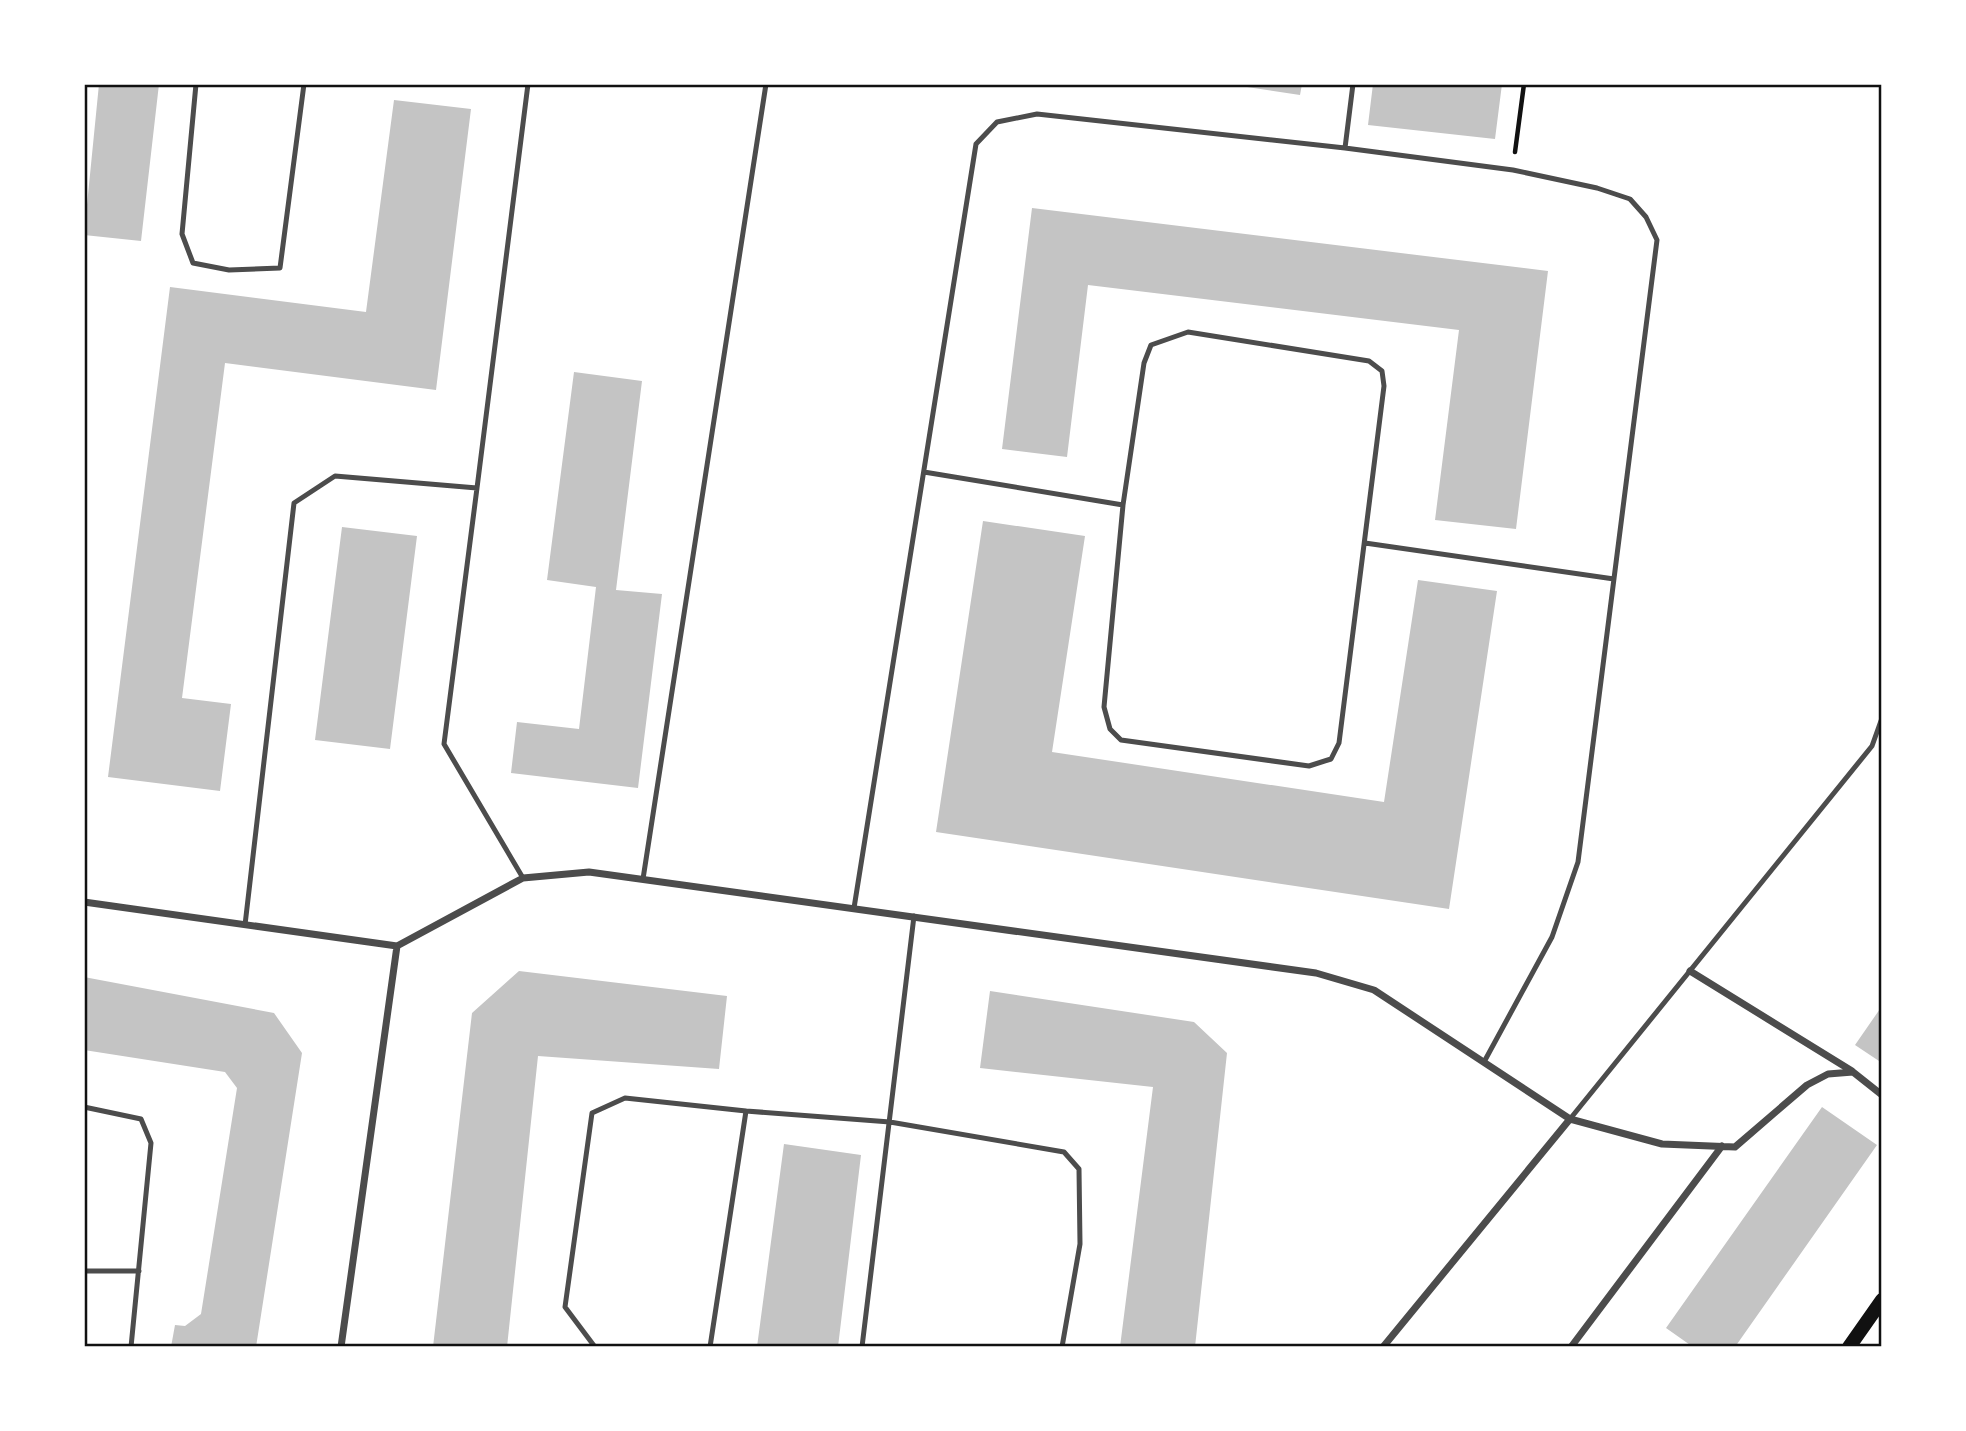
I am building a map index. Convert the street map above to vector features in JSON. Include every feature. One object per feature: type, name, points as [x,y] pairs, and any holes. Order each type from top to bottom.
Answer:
[{"type":"main road","points":[[1849,1347],[1882,1300]]},
{"type":"street","points":[[84,902],[397,946],[523,878],[589,872],[1316,973],[1374,990],[1570,1119],[1662,1144],[1735,1147],[1807,1085],[1828,1074],[1853,1072]]},
{"type":"street","points":[[341,1347],[397,946]]},
{"type":"street","points":[[1690,971],[1853,1072],[1882,1096]]},
{"type":"street","points":[[1383,1347],[1570,1119]]},
{"type":"street","points":[[1571,1347],[1722,1146]]},
{"type":"lane","points":[[196,84],[181,234],[193,263],[229,270],[281,268],[304,84]]},
{"type":"lane","points":[[523,878],[444,744],[527,84]]},
{"type":"lane","points":[[643,879],[766,84]]},
{"type":"lane","points":[[1345,148],[1353,84]]},
{"type":"lane","points":[[854,908],[976,144],[996,122],[1037,114],[1345,148],[1513,170],[1597,188],[1630,199],[1646,217],[1657,240],[1578,862],[1552,937],[1484,1062]]},
{"type":"lane","points":[[1188,332],[1369,361],[1382,371],[1384,386],[1339,743],[1331,759],[1309,766],[1121,740],[1110,729],[1104,707],[1123,505],[1144,363],[1151,345],[1188,332]]},
{"type":"lane","points":[[924,472],[1123,505]]},
{"type":"lane","points":[[245,925],[294,503],[335,476],[477,488]]},
{"type":"lane","points":[[1365,543],[1614,579]]},
{"type":"lane","points":[[1570,1119],[1872,746],[1882,718]]},
{"type":"lane","points":[[862,1347],[914,916]]},
{"type":"lane","points":[[595,1347],[565,1307],[592,1112],[625,1098],[890,1122],[1064,1152],[1079,1169],[1080,1244],[1062,1347]]},
{"type":"lane","points":[[84,1107],[141,1119],[151,1143],[131,1347]]},
{"type":"lane","points":[[710,1347],[746,1111]]},
{"type":"lane","points":[[84,1271],[139,1271]]},
{"type":"path","points":[[1513,170],[1524,84]]},
{"type":"building","points":[[99,84],[159,84],[141,241],[84,235]]},
{"type":"building","points":[[1227,84],[1302,84],[1300,95]]},
{"type":"building","points":[[1373,84],[1502,84],[1495,139],[1368,125]]},
{"type":"building","points":[[394,100],[471,109],[436,390],[225,363],[182,698],[231,704],[220,791],[108,777],[170,287],[366,312]]},
{"type":"building","points":[[1032,208],[1548,271],[1516,529],[1435,520],[1459,330],[1088,285],[1067,457],[1002,449]]},
{"type":"building","points":[[574,372],[642,381],[616,590],[662,594],[638,788],[511,773],[517,722],[579,729],[596,587],[547,580]]},
{"type":"building","points":[[983,521],[1085,536],[1052,752],[1384,802],[1418,580],[1497,591],[1449,909],[936,832]]},
{"type":"building","points":[[342,527],[417,536],[390,749],[315,740]]},
{"type":"building","points":[[519,971],[727,996],[719,1069],[538,1056],[507,1347],[433,1347],[472,1013]]},
{"type":"building","points":[[84,977],[274,1013],[302,1053],[256,1347],[171,1347],[175,1325],[185,1326],[201,1314],[237,1088],[225,1072],[84,1050]]},
{"type":"building","points":[[990,991],[1194,1022],[1227,1053],[1195,1347],[1120,1347],[1153,1087],[980,1068]]},
{"type":"building","points":[[1882,1006],[1882,1063],[1855,1045]]},
{"type":"building","points":[[1822,1107],[1877,1145],[1735,1347],[1693,1347],[1666,1328]]},
{"type":"building","points":[[784,1144],[861,1155],[838,1347],[757,1347]]}]
